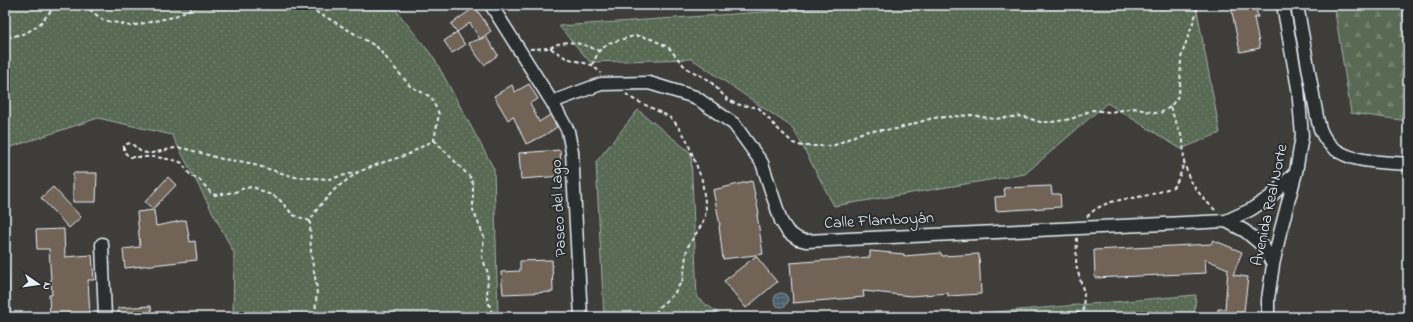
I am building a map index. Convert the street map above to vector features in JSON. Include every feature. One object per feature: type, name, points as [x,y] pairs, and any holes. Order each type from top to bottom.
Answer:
[{"type":"street","name":"Paseo del Lago","points":[[491,5],[552,102],[568,131],[572,152],[581,317]]},
{"type":"street","name":"Avenida Real Norte","points":[[1268,317],[1268,300],[1273,265],[1296,172],[1302,136],[1298,88],[1283,5]]},
{"type":"street","points":[[1297,5],[1317,117],[1321,132],[1329,144],[1342,154],[1356,159],[1408,164]]},
{"type":"street","name":"Calle Flamboyán","points":[[552,102],[601,84],[649,83],[695,96],[734,124],[762,163],[781,221],[788,232],[798,239],[806,240],[1226,221]]},
{"type":"street","points":[[1226,221],[1250,210],[1270,198],[1296,172]]},
{"type":"street","points":[[1226,221],[1245,231],[1263,246],[1273,265]]},
{"type":"street","points":[[102,244],[104,317]]},
{"type":"path","points":[[5,44],[8,38],[26,33],[38,26],[56,5]]},
{"type":"path","points":[[84,5],[103,20],[131,26],[173,17],[204,5]]},
{"type":"path","points":[[303,5],[346,28],[376,47],[410,86],[431,98],[439,114],[434,140]]},
{"type":"path","points":[[592,65],[599,51],[609,43],[639,36],[668,47],[686,68],[709,80],[728,100],[736,104],[759,108],[789,140],[797,145],[835,145],[861,133],[896,129],[933,118],[979,116],[994,119],[1022,116],[1040,122],[1052,122],[1071,119],[1092,110],[1110,112],[1134,108],[1155,113],[1162,112],[1170,107],[1177,98],[1180,88],[1181,58],[1198,5]]},
{"type":"path","points":[[520,53],[533,48],[550,48],[563,42],[581,44],[599,51]]},
{"type":"path","points":[[550,48],[566,58],[592,65],[633,99],[662,113],[674,121],[686,138],[702,180],[706,209],[705,216],[702,224],[687,248],[683,279],[674,294],[660,306],[653,317]]},
{"type":"path","points":[[1170,107],[1183,140],[1184,162],[1190,181],[1203,198],[1226,221]]},
{"type":"path","points":[[310,222],[293,215],[278,198],[253,187],[215,195],[211,193],[200,180],[191,176],[182,163],[156,157],[130,157],[124,152],[124,146],[131,143],[140,151],[152,153],[175,148],[183,148],[222,159],[246,162],[295,177],[329,179],[358,172],[407,155],[434,140]]},
{"type":"path","points":[[434,140],[471,178],[473,184],[473,210],[484,237],[482,257],[488,273],[487,297],[493,317]]},
{"type":"path","points":[[1082,314],[1084,293],[1076,265],[1078,228],[1092,211],[1109,202],[1158,193],[1173,187],[1180,175],[1184,162]]},
{"type":"path","points":[[314,317],[317,289],[311,254],[310,222],[318,208],[335,189],[358,172]]},
{"type":"path","points":[[1056,317],[1075,312],[1094,317]]},
{"type":"green space","points":[[15,5],[392,5],[434,58],[494,169],[498,317],[233,317],[234,253],[172,135],[98,118],[5,149],[5,12]]},
{"type":"green space","points":[[863,5],[1196,5],[1220,133],[1181,149],[1107,103],[1025,174],[834,206],[793,128],[692,59],[590,62],[559,26]]},
{"type":"green space","points":[[1334,5],[1408,5],[1408,121],[1351,113]]},
{"type":"green space","points":[[638,110],[691,153],[697,298],[724,317],[604,317],[596,162]]},
{"type":"green space","points":[[5,198],[11,317],[5,317]]},
{"type":"green space","points":[[1196,295],[1194,317],[936,317]]},
{"type":"water","points":[[778,293],[784,293],[788,297],[788,303],[784,307],[778,307],[774,303],[774,297]]},
{"type":"building","points":[[1238,5],[1255,5],[1258,17],[1254,18],[1260,48],[1240,52],[1231,7]]},
{"type":"building","points":[[475,7],[491,31],[480,39],[470,23],[457,32],[451,24]]},
{"type":"building","points":[[457,32],[465,45],[452,53],[444,41]]},
{"type":"building","points":[[486,37],[498,55],[484,65],[468,43]]},
{"type":"building","points":[[529,84],[538,99],[530,103],[539,122],[550,115],[557,127],[545,135],[526,144],[513,116],[508,120],[494,96],[512,85],[515,92]]},
{"type":"building","points":[[560,150],[562,176],[521,179],[519,153]]},
{"type":"building","points":[[73,173],[97,173],[96,202],[73,202]]},
{"type":"building","points":[[168,177],[176,185],[153,209],[145,202]]},
{"type":"building","points":[[752,181],[759,214],[757,215],[763,254],[723,259],[720,225],[713,190]]},
{"type":"building","points":[[1051,186],[1052,194],[1060,194],[1061,207],[996,211],[995,197],[1005,196],[1004,188]]},
{"type":"building","points":[[53,187],[81,217],[69,228],[41,198]]},
{"type":"building","points":[[154,210],[156,226],[186,220],[190,242],[195,241],[197,260],[125,268],[123,249],[140,247],[137,212]]},
{"type":"building","points":[[64,229],[65,257],[92,255],[94,280],[88,280],[90,317],[50,317],[49,295],[52,295],[49,249],[37,249],[36,230]]},
{"type":"building","points":[[1213,240],[1242,252],[1233,275],[1248,277],[1244,311],[1245,317],[1218,317],[1218,309],[1225,309],[1228,269],[1205,259],[1206,273],[1095,278],[1094,250],[1211,244]]},
{"type":"building","points":[[870,251],[904,254],[904,256],[941,253],[942,256],[979,254],[981,294],[948,296],[948,293],[911,296],[863,291],[864,297],[793,303],[790,263],[870,257]]},
{"type":"building","points":[[756,256],[777,282],[746,308],[724,281]]},
{"type":"building","points":[[552,260],[553,292],[503,294],[501,272],[520,271],[520,261]]},
{"type":"building","points":[[151,306],[152,317],[119,317],[118,308]]}]
